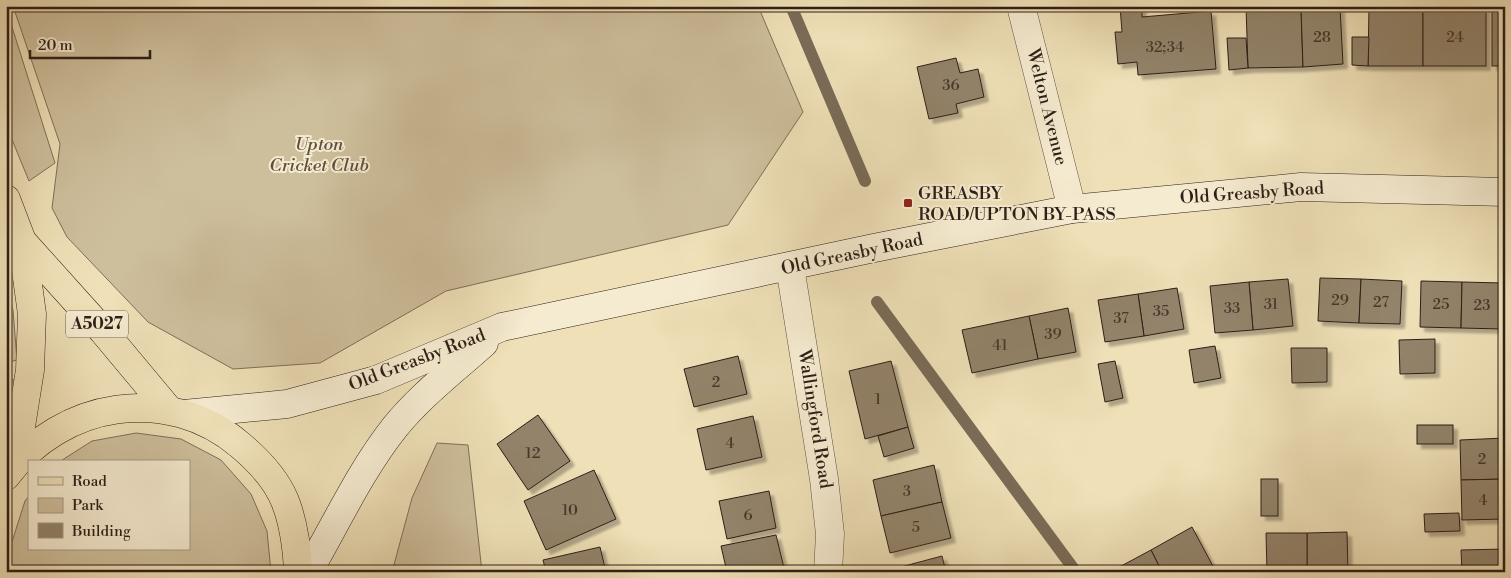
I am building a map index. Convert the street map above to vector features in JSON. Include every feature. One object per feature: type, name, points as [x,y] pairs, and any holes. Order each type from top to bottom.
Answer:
[{"type":"main road","name":"Welton Avenue","points":[[1021,6],[1072,209]]},
{"type":"main road","name":"Old Greasby Road","points":[[177,412],[287,404],[376,380],[502,327],[874,248],[1072,209],[1301,187],[1505,192]]},
{"type":"main road","name":"A5027","points":[[6,199],[22,241],[177,412]]},
{"type":"main road","points":[[11,470],[30,370],[32,314],[22,241]]},
{"type":"main road","name":"Wallingford Road","points":[[790,267],[824,479],[830,534],[828,572]]},
{"type":"main road","name":"Old Greasby Road","points":[[308,572],[358,480],[395,427],[438,383],[502,327]]},
{"type":"main road","points":[[11,470],[47,436],[84,416],[126,408],[177,412],[225,433],[260,462],[284,500],[297,544],[298,572]]},
{"type":"green space","name":"Upton Cricket Club","points":[[13,6],[758,6],[803,112],[728,225],[446,291],[320,363],[233,369],[148,322],[67,237],[52,208],[60,144]]},
{"type":"green space","points":[[6,8],[55,163],[29,181],[6,125]]},
{"type":"green space","points":[[6,285],[13,310],[17,360],[6,363]]},
{"type":"green space","points":[[6,378],[19,381],[6,417]]},
{"type":"green space","points":[[136,433],[181,439],[221,460],[251,494],[267,531],[271,572],[12,572],[11,545],[25,501],[28,497],[28,550],[190,550],[190,460],[62,460],[92,441]]},
{"type":"green space","points":[[437,443],[468,445],[482,572],[392,572],[412,498]]},
{"type":"building","points":[[1120,6],[1142,6],[1142,17],[1211,11],[1216,69],[1138,75],[1137,62],[1118,64],[1115,32],[1122,32]]},
{"type":"building","points":[[1246,6],[1301,6],[1303,67],[1248,68]]},
{"type":"building","points":[[1369,6],[1423,8],[1423,66],[1368,66]]},
{"type":"building","points":[[1492,6],[1505,6],[1505,66],[1492,66]]},
{"type":"building","points":[[1340,7],[1343,64],[1303,67],[1301,9]]},
{"type":"building","points":[[1423,8],[1486,8],[1486,66],[1423,66]]},
{"type":"building","points":[[1352,37],[1369,37],[1368,66],[1352,65]]},
{"type":"building","points":[[1227,38],[1246,38],[1248,68],[1229,70]]},
{"type":"building","points":[[956,58],[960,73],[978,69],[984,97],[956,104],[958,113],[929,119],[917,67]]},
{"type":"building","points":[[1320,278],[1361,279],[1359,323],[1318,321]]},
{"type":"building","points":[[1288,279],[1293,326],[1253,330],[1249,282]]},
{"type":"building","points":[[1361,279],[1402,281],[1400,324],[1359,323]]},
{"type":"building","points":[[1421,281],[1462,282],[1461,328],[1420,327]]},
{"type":"building","points":[[1249,282],[1253,330],[1215,333],[1210,286]]},
{"type":"building","points":[[1462,282],[1503,283],[1502,329],[1461,328]]},
{"type":"building","points":[[1177,288],[1184,329],[1144,336],[1138,294]]},
{"type":"building","points":[[1138,294],[1144,336],[1105,342],[1098,300]]},
{"type":"building","points":[[1068,308],[1076,352],[1038,359],[1029,316]]},
{"type":"building","points":[[1029,316],[1038,359],[972,373],[962,330]]},
{"type":"building","points":[[1435,339],[1435,373],[1400,374],[1399,340]]},
{"type":"building","points":[[1215,346],[1221,378],[1194,383],[1189,350]]},
{"type":"building","points":[[1291,348],[1327,348],[1327,382],[1292,383]]},
{"type":"building","points":[[738,356],[747,394],[694,407],[684,369]]},
{"type":"building","points":[[891,361],[908,427],[865,439],[849,371]]},
{"type":"building","points":[[1115,361],[1123,398],[1105,402],[1098,364]]},
{"type":"building","points":[[538,415],[570,461],[528,490],[497,444]]},
{"type":"building","points":[[753,416],[762,457],[706,470],[697,429]]},
{"type":"building","points":[[1417,425],[1453,425],[1453,444],[1417,444]]},
{"type":"building","points":[[908,427],[914,448],[884,457],[878,436]]},
{"type":"building","points":[[1505,438],[1505,479],[1461,480],[1460,440]]},
{"type":"building","points":[[934,465],[942,502],[881,516],[873,480]]},
{"type":"building","points":[[594,470],[616,519],[546,550],[524,501]]},
{"type":"building","points":[[1261,479],[1278,479],[1278,516],[1261,516]]},
{"type":"building","points":[[1505,479],[1505,519],[1462,520],[1461,480]]},
{"type":"building","points":[[769,491],[776,528],[727,539],[719,501]]},
{"type":"building","points":[[942,502],[951,538],[890,553],[881,516]]},
{"type":"building","points":[[1459,513],[1460,531],[1425,532],[1424,514]]},
{"type":"building","points":[[1192,527],[1215,570],[1162,572],[1151,550]]},
{"type":"building","points":[[1347,532],[1348,572],[1307,572],[1307,533]]},
{"type":"building","points":[[1266,533],[1307,533],[1307,572],[1267,572]]},
{"type":"building","points":[[776,535],[785,572],[727,572],[721,546]]},
{"type":"building","points":[[600,547],[606,572],[546,572],[543,560]]},
{"type":"building","points":[[1505,549],[1505,572],[1462,572],[1461,550]]},
{"type":"building","points":[[1151,550],[1162,572],[1110,572]]},
{"type":"building","points":[[942,556],[946,572],[898,572],[897,568]]},
{"type":"waterway","points":[[791,6],[865,181]]},
{"type":"waterway","points":[[877,302],[1076,572]]},
{"type":"place","name":"GREASBY ROAD/UPTON BY-PASS","points":[[908,203]]}]
